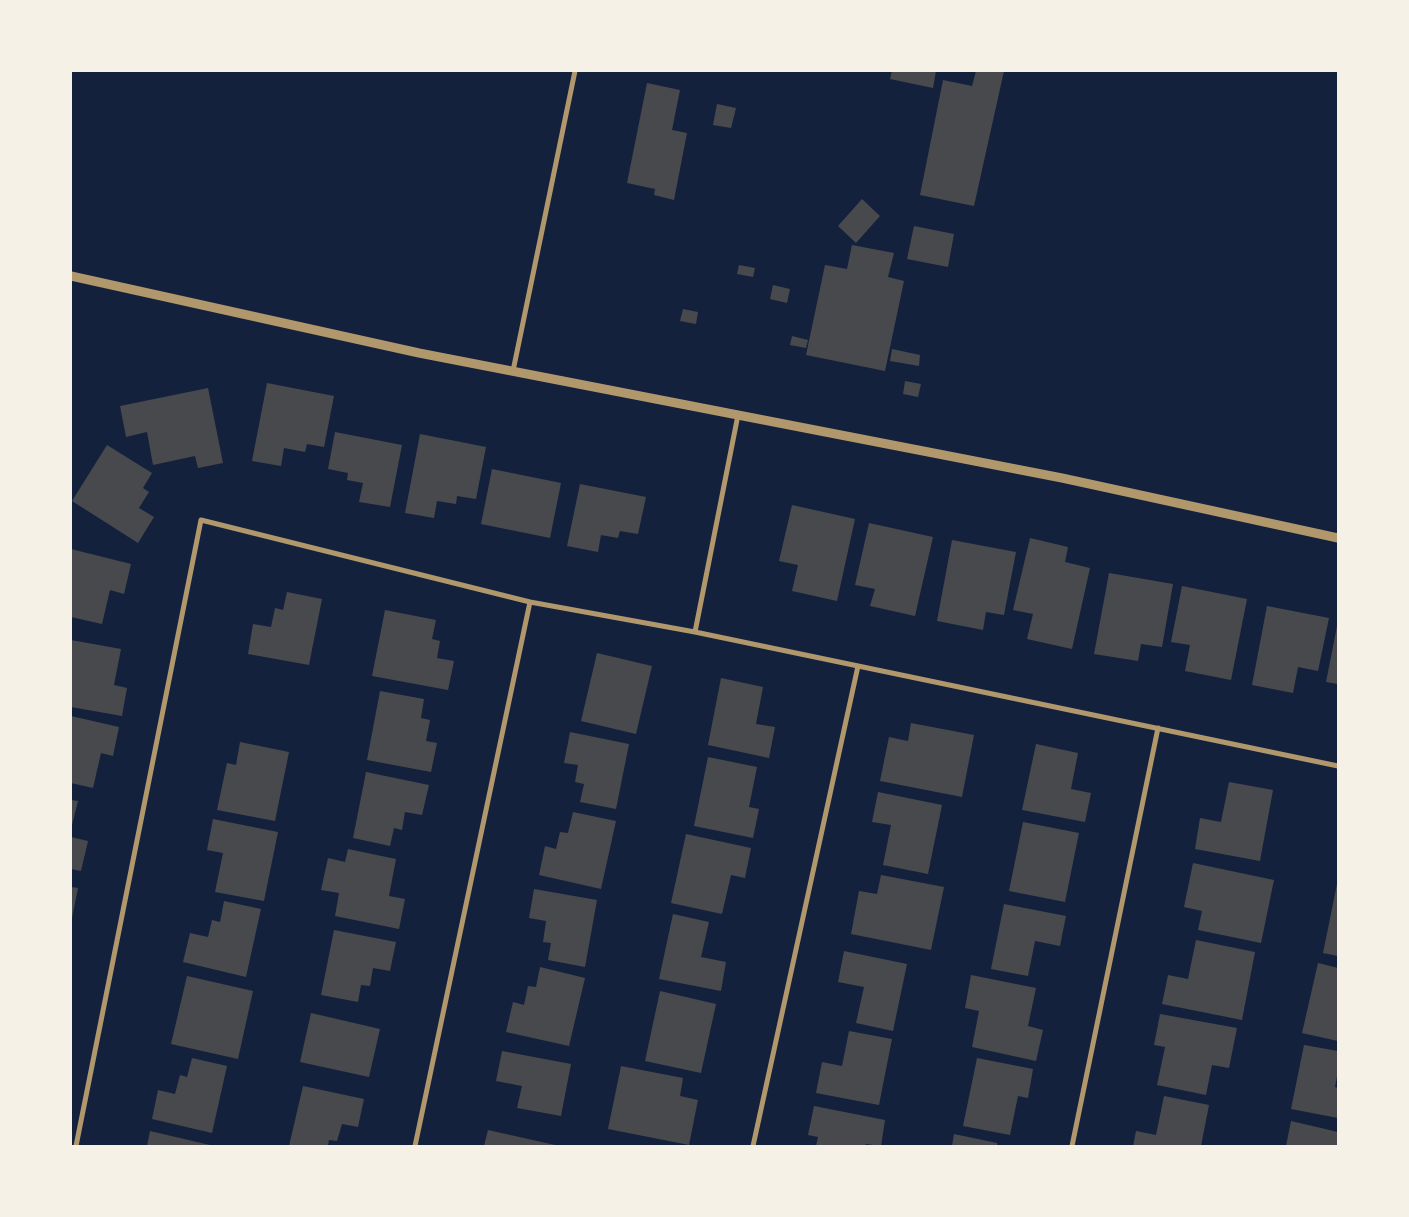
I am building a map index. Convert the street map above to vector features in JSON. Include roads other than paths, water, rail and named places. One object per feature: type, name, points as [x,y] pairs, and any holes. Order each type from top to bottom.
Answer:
[{"type":"street","points":[[513,371],[575,71]]},
{"type":"street","points":[[71,276],[419,353],[1062,478],[1338,538]]},
{"type":"street","points":[[695,632],[738,414]]},
{"type":"street","points":[[76,1146],[201,520],[530,602],[695,632],[1338,766]]},
{"type":"street","points":[[415,1146],[530,602]]},
{"type":"street","points":[[753,1146],[858,666]]},
{"type":"street","points":[[1072,1146],[1158,728]]}]
